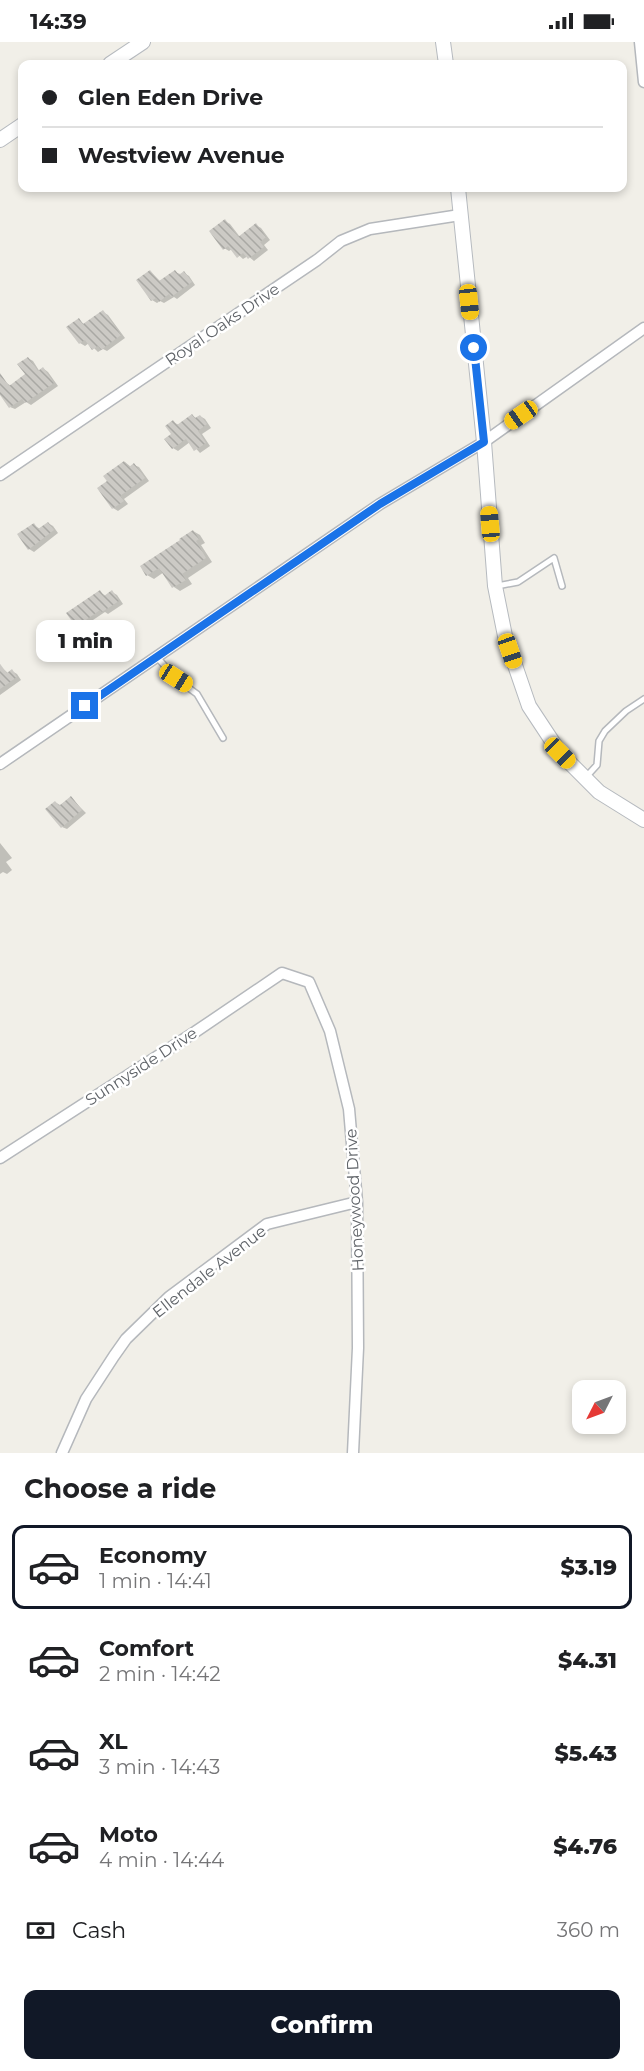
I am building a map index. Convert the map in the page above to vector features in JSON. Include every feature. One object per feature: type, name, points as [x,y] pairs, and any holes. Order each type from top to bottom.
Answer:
[{"type":"street","points":[[116,60],[142,42]]},
{"type":"street","points":[[444,42],[446,60]]},
{"type":"street","points":[[640,42],[644,82]]},
{"type":"street","points":[[0,140],[18,128]]},
{"type":"street","points":[[458,192],[484,442],[495,586],[505,636],[529,706],[560,753],[599,792],[644,820]]},
{"type":"street","name":"Royal Oaks Drive","points":[[0,475],[317,260],[340,241],[370,229],[460,215]]},
{"type":"street","points":[[0,764],[380,504],[484,442],[644,328]]},
{"type":"street","name":"Sunnyside Drive","points":[[0,1158],[282,973]]},
{"type":"street","name":"Honeywood Drive","points":[[282,973],[309,982],[330,1031],[349,1110],[357,1202],[358,1348],[353,1453]]},
{"type":"street","name":"Ellendale Avenue","points":[[62,1453],[86,1399],[114,1356],[126,1339],[169,1298],[267,1224],[357,1202]]},
{"type":"lane","points":[[495,586],[518,582],[554,558],[562,586]]},
{"type":"lane","points":[[157,656],[176,678],[197,694],[223,738]]},
{"type":"lane","points":[[585,778],[597,765],[599,741],[605,731],[626,711],[644,699]]},
{"type":"building","points":[[225,219],[238,237],[256,223],[266,237],[260,242],[264,247],[248,259],[243,253],[237,258],[228,246],[223,250],[209,231]]},
{"type":"building","points":[[150,270],[159,281],[175,270],[179,275],[184,271],[192,282],[171,297],[169,294],[159,302],[156,298],[151,301],[136,280]]},
{"type":"building","points":[[103,310],[121,335],[101,350],[98,346],[92,350],[85,340],[79,344],[66,327],[79,318],[83,324]]},
{"type":"building","points":[[28,357],[38,371],[43,367],[54,383],[25,403],[22,399],[9,408],[0,395],[0,373],[9,386],[25,374],[17,364]]},
{"type":"building","points":[[192,414],[195,418],[200,415],[207,424],[198,431],[206,443],[194,451],[186,439],[172,449],[164,439],[171,434],[165,426],[173,420],[177,425]]},
{"type":"building","points":[[124,461],[129,467],[134,463],[145,478],[120,496],[124,501],[112,509],[97,488],[107,481],[103,476]]},
{"type":"building","points":[[48,522],[54,530],[28,550],[17,534],[34,523],[38,529]]},
{"type":"building","points":[[193,530],[199,539],[196,541],[206,558],[182,574],[186,580],[172,588],[159,568],[146,576],[140,566]]},
{"type":"building","points":[[100,590],[104,596],[112,590],[119,601],[102,612],[100,610],[76,627],[66,613]]},
{"type":"building","points":[[0,664],[7,673],[12,669],[17,677],[0,689]]},
{"type":"building","points":[[71,796],[82,810],[61,828],[45,809],[55,801],[59,806]]},
{"type":"route","points":[[85,706],[380,504],[484,442],[474,348]]}]
